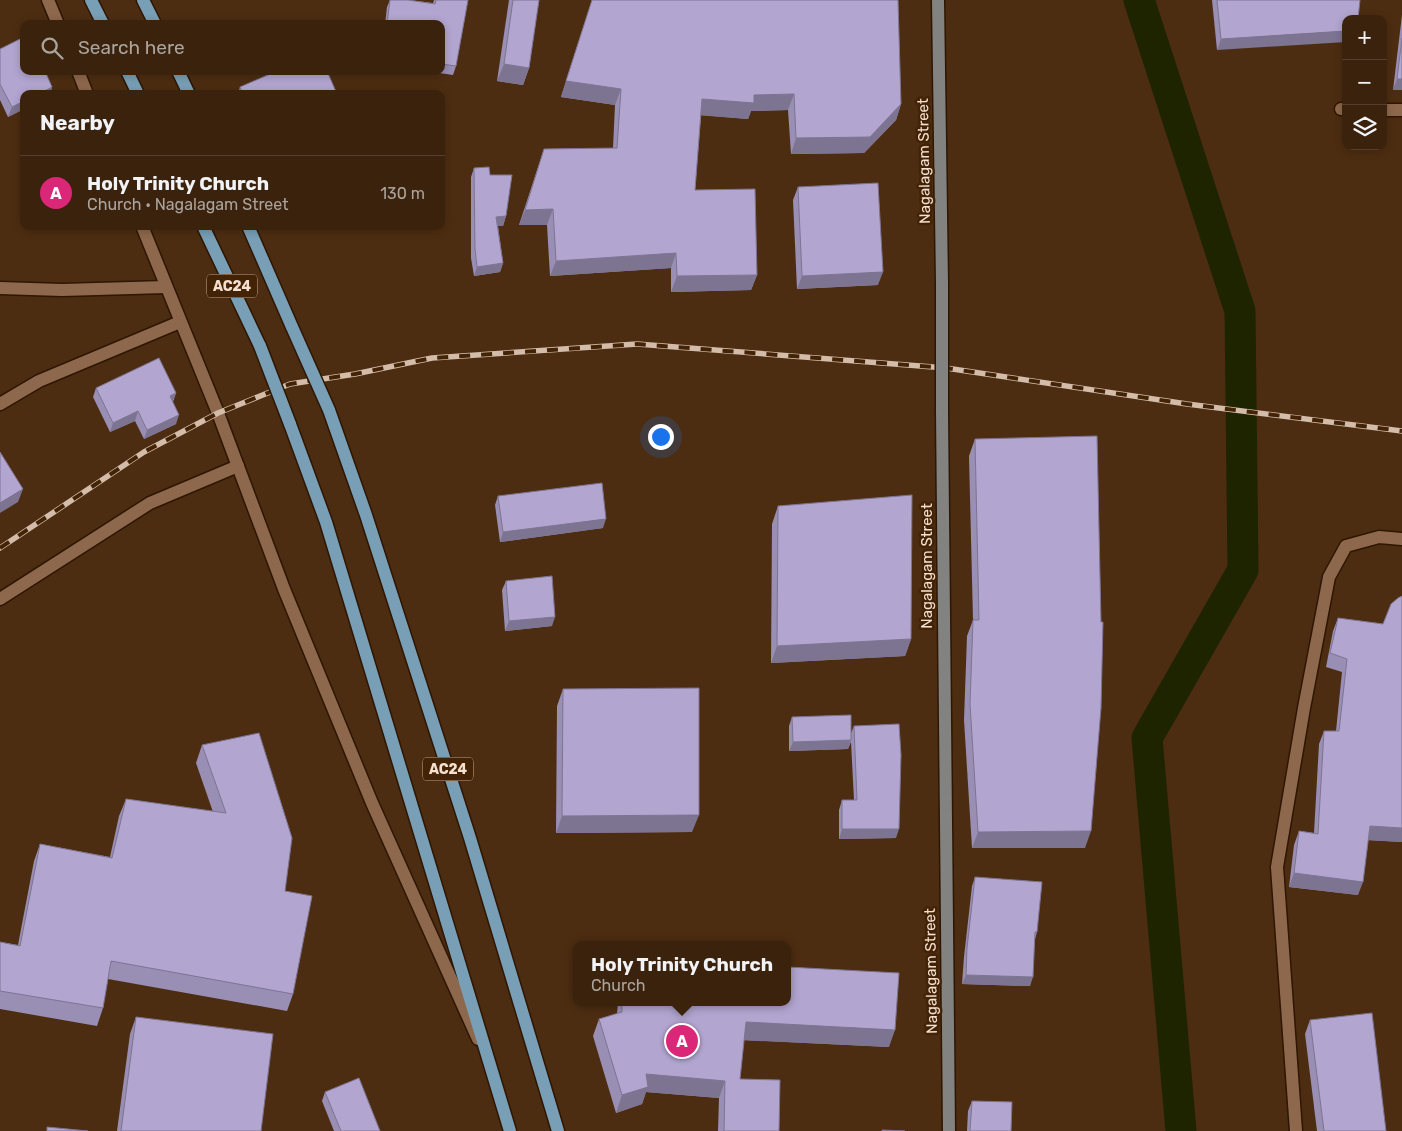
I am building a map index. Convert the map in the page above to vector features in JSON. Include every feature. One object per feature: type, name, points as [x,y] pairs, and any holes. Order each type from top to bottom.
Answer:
[{"type":"main road","points":[[92,0],[101,20]]},
{"type":"main road","points":[[143,0],[153,20]]},
{"type":"main road","points":[[129,75],[136,90]]},
{"type":"main road","points":[[180,75],[187,90]]},
{"type":"main road","name":"AC24","points":[[205,230],[260,346],[326,522],[510,1131]]},
{"type":"main road","name":"AC24","points":[[250,230],[329,410],[366,514],[470,838],[558,1131]]},
{"type":"street","points":[[48,0],[56,20]]},
{"type":"street","name":"Nagalagam Street","points":[[938,0],[949,1131]]},
{"type":"street","points":[[80,75],[85,90]]},
{"type":"street","points":[[1387,110],[1402,110]]},
{"type":"street","points":[[144,230],[238,466],[284,589],[372,803],[490,1064]]},
{"type":"street","points":[[0,288],[62,290],[166,287]]},
{"type":"street","points":[[0,404],[39,381],[180,322]]},
{"type":"street","points":[[0,600],[150,503],[238,466]]},
{"type":"street","points":[[1296,1131],[1277,867],[1304,708],[1330,577],[1346,546],[1379,537],[1402,539]]},
{"type":"building","points":[[390,0],[408,0],[435,4],[436,0],[468,0],[456,66],[445,65],[445,20],[388,20]]},
{"type":"building","points":[[513,0],[539,0],[529,68],[504,64]]},
{"type":"building","points":[[592,0],[898,0],[901,104],[870,137],[796,138],[794,94],[754,95],[754,103],[702,99],[695,190],[755,189],[757,275],[677,276],[676,253],[556,261],[553,209],[525,210],[544,149],[617,148],[621,89],[566,81]]},
{"type":"building","points":[[1217,0],[1360,0],[1358,15],[1342,15],[1342,31],[1221,39]]},
{"type":"building","points":[[1402,38],[1402,79],[1397,79]]},
{"type":"building","points":[[20,39],[20,75],[47,75],[52,87],[46,90],[20,90],[20,103],[12,107],[0,84],[0,49]]},
{"type":"building","points":[[268,75],[329,75],[335,90],[241,90],[240,87]]},
{"type":"building","points":[[489,167],[490,175],[512,175],[506,216],[496,217],[503,263],[477,267],[474,168]]},
{"type":"building","points":[[878,183],[883,272],[802,276],[798,187]]},
{"type":"building","points":[[159,358],[176,393],[170,396],[179,415],[147,430],[138,411],[113,423],[96,388]]},
{"type":"building","points":[[1097,436],[1101,622],[1103,622],[1101,708],[1091,831],[978,832],[970,704],[973,620],[979,620],[975,439]]},
{"type":"building","points":[[0,452],[23,489],[0,503]]},
{"type":"building","points":[[602,483],[606,519],[503,532],[498,496]]},
{"type":"building","points":[[912,495],[911,639],[777,646],[778,506]]},
{"type":"building","points":[[552,576],[555,617],[509,621],[506,581]]},
{"type":"building","points":[[1402,596],[1402,828],[1370,826],[1363,882],[1294,873],[1299,831],[1318,834],[1324,731],[1339,731],[1347,659],[1330,653],[1338,618],[1383,624],[1391,604]]},
{"type":"building","points":[[699,688],[699,815],[562,816],[563,689]]},
{"type":"building","points":[[851,715],[851,740],[793,742],[792,717]]},
{"type":"building","points":[[899,724],[901,755],[899,829],[842,829],[842,800],[857,800],[854,726]]},
{"type":"building","points":[[259,733],[292,838],[285,891],[312,896],[293,994],[111,961],[103,1008],[0,991],[0,942],[20,946],[40,844],[112,858],[126,799],[226,813],[202,745]]},
{"type":"building","points":[[975,877],[1042,882],[1037,932],[1035,932],[1033,977],[966,975]]},
{"type":"building","points":[[791,967],[899,973],[895,1030],[746,1022],[740,1079],[780,1080],[779,1131],[724,1131],[725,1081],[646,1074],[648,1087],[622,1095],[599,1019],[622,1012],[622,1006],[791,1006]]},
{"type":"building","points":[[1372,1013],[1386,1131],[1324,1131],[1310,1020]]},
{"type":"building","points":[[136,1017],[273,1034],[261,1131],[121,1131]]},
{"type":"building","points":[[359,1078],[380,1131],[341,1131],[325,1092]]},
{"type":"building","points":[[972,1101],[1012,1102],[1011,1131],[970,1131]]},
{"type":"building","points":[[47,1127],[88,1131],[47,1131]]},
{"type":"waterway","points":[[1139,0],[1240,311],[1243,570],[1147,738],[1181,1131]]},
{"type":"railway","points":[[0,548],[144,452],[218,413],[290,384],[355,374],[432,358],[637,344],[946,368],[1187,404],[1402,431]]},
{"type":"place","name":"Holy Trinity Church","points":[[682,1041]]}]
